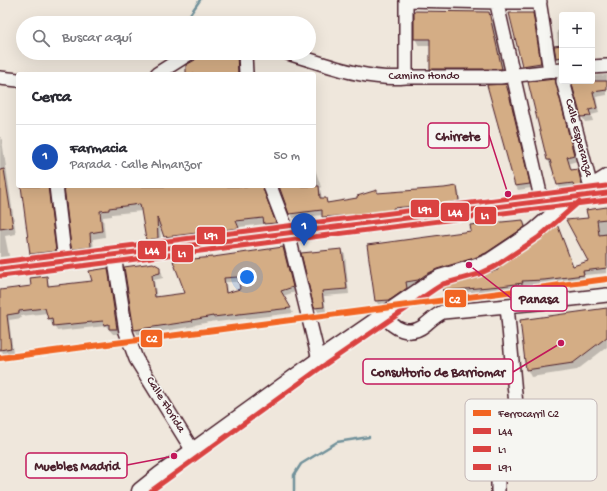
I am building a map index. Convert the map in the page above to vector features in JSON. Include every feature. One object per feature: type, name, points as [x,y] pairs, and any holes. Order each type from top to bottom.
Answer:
[{"type":"main road","points":[[0,269],[574,198],[597,191]]},
{"type":"main road","points":[[483,209],[482,199],[525,195],[542,202]]},
{"type":"main road","points":[[140,491],[319,360],[384,315],[436,280],[485,264],[534,232],[574,198]]},
{"type":"main road","points":[[509,206],[519,208],[531,215],[536,222],[534,232]]},
{"type":"street","points":[[406,77],[406,0],[539,1]]},
{"type":"street","points":[[496,1],[542,202]]},
{"type":"street","name":"Calle Esperanza","points":[[539,1],[559,74]]},
{"type":"street","points":[[159,72],[179,60]]},
{"type":"street","points":[[245,60],[246,72]]},
{"type":"street","name":"Camino Hondo","points":[[314,60],[361,73],[394,78],[559,74]]},
{"type":"street","points":[[595,68],[607,66]]},
{"type":"street","points":[[0,78],[16,80]]},
{"type":"street","name":"Calle Esperanza","points":[[562,84],[597,191]]},
{"type":"street","points":[[597,191],[607,176]]},
{"type":"street","points":[[56,188],[65,261]]},
{"type":"street","points":[[271,188],[288,233],[319,360]]},
{"type":"street","name":"Calle Florida","points":[[114,255],[126,332],[136,359],[193,451]]},
{"type":"street","points":[[384,315],[399,330],[412,331],[419,329],[438,314],[443,312],[607,295]]},
{"type":"street","points":[[507,306],[516,399]]},
{"type":"building","points":[[414,11],[489,12],[502,69],[430,69],[430,39],[414,39]]},
{"type":"building","points":[[509,13],[533,13],[541,63],[522,66]]},
{"type":"building","points":[[559,45],[559,58],[556,58],[554,46]]},
{"type":"building","points":[[195,60],[237,60],[238,72],[186,72],[186,65]]},
{"type":"building","points":[[555,79],[574,155],[567,157],[571,170],[578,169],[582,186],[574,187],[573,183],[557,185],[550,160],[547,160],[528,82]]},
{"type":"building","points":[[595,81],[607,81],[607,90],[593,92],[597,108],[589,110],[591,116],[581,117],[572,84],[595,84]]},
{"type":"building","points":[[506,84],[530,184],[515,186],[487,85]]},
{"type":"building","points":[[4,169],[13,227],[0,229],[0,170]]},
{"type":"building","points":[[316,186],[319,186],[320,198],[326,198],[327,203],[357,198],[357,196],[377,190],[377,193],[457,186],[459,201],[426,206],[393,208],[393,210],[356,215],[322,217],[322,210],[289,214],[280,188],[316,188]]},
{"type":"building","points":[[21,188],[48,188],[56,251],[30,254]]},
{"type":"building","points":[[64,188],[263,188],[276,223],[264,224],[263,218],[236,221],[239,228],[164,237],[157,217],[158,238],[146,240],[140,204],[109,208],[109,210],[100,211],[102,231],[90,233],[91,247],[74,249],[71,247]]},
{"type":"building","points":[[607,207],[607,219],[597,220],[599,235],[607,234],[607,268],[583,271],[584,275],[522,281],[523,283],[501,286],[443,291],[442,288],[444,287],[498,270],[498,268],[539,240],[557,224],[573,266],[588,261],[566,220],[588,218],[586,210]]},
{"type":"building","points":[[523,220],[525,227],[486,253],[437,269],[418,280],[406,282],[407,288],[390,300],[375,301],[367,245],[471,231],[470,225]]},
{"type":"building","points":[[283,247],[293,287],[281,291],[291,308],[213,316],[192,320],[193,321],[134,330],[124,267],[153,263],[160,267],[160,273],[152,275],[155,297],[185,293],[173,261]],"holes":[[[238,277],[240,289],[226,293],[224,278]]]},
{"type":"building","points":[[342,249],[347,289],[322,291],[324,307],[314,308],[301,253]]},
{"type":"building","points":[[108,268],[117,329],[109,329],[109,324],[104,325],[103,321],[53,326],[52,318],[48,319],[45,308],[19,311],[19,313],[7,315],[11,348],[0,350],[0,290],[31,286],[30,278],[47,276],[48,286],[92,281],[89,271]]},
{"type":"building","points":[[607,308],[607,337],[573,363],[526,370],[520,320]]},
{"type":"waterway","points":[[189,16],[200,0]]},
{"type":"waterway","points":[[294,491],[294,475],[301,464],[337,442],[369,437]]},
{"type":"rail line","name":"C2","points":[[0,358],[607,279]]},
{"type":"transit line","name":"L91","points":[[0,262],[606,186]]},
{"type":"transit line","name":"L44","points":[[0,269],[607,193]]},
{"type":"transit line","name":"L1","points":[[1,276],[607,200]]},
{"type":"transit line","name":"L1","points":[[151,491],[323,366],[435,289],[443,284],[479,274],[494,267],[539,237],[579,202]]},
{"type":"place","name":"Chirrete","points":[[508,194]]},
{"type":"place","name":"Farmacia","points":[[304,246]]},
{"type":"place","name":"Panasa","points":[[469,265]]},
{"type":"place","name":"Consultorio de Barriomar","points":[[561,343]]},
{"type":"place","name":"Muebles Madrid","points":[[174,456]]}]
